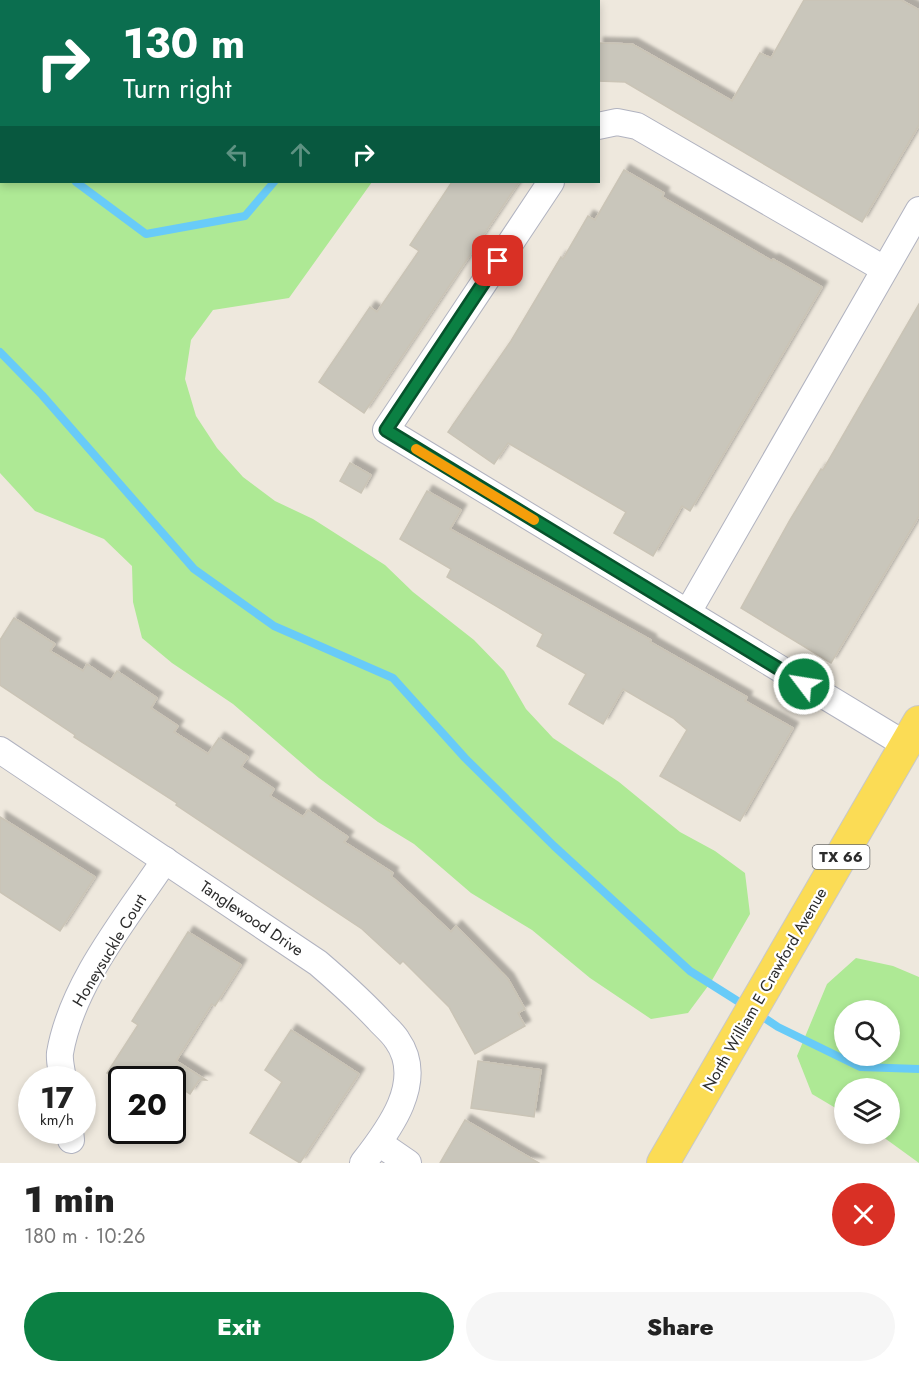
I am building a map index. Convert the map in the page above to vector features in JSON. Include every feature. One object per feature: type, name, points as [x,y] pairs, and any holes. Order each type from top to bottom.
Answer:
[{"type":"main road","name":"North William E Crawford Avenue","points":[[663,1163],[912,733]]},
{"type":"street","points":[[600,126],[617,122],[637,126],[884,269]]},
{"type":"street","points":[[550,183],[386,430],[687,612],[912,733]]},
{"type":"street","points":[[687,612],[919,210]]},
{"type":"street","name":"Tanglewood Drive","points":[[0,750],[318,963],[350,990],[397,1040],[406,1059],[408,1081],[402,1102],[379,1143],[363,1163]]},
{"type":"street","name":"Honeysuckle Court","points":[[61,1066],[60,1055],[70,1015],[89,977],[165,860]]},
{"type":"street","points":[[379,1143],[408,1163]]},
{"type":"green space","points":[[0,183],[371,183],[289,298],[213,310],[191,340],[185,379],[196,416],[217,448],[243,477],[275,501],[313,519],[385,565],[413,592],[474,640],[504,671],[526,709],[553,738],[619,782],[680,832],[715,851],[745,873],[750,914],[711,982],[688,1013],[651,1019],[590,978],[532,930],[471,893],[414,844],[378,822],[319,778],[233,704],[172,663],[142,638],[133,602],[132,566],[104,539],[35,511],[0,473]]},
{"type":"green space","points":[[856,958],[893,966],[919,977],[919,1163],[893,1144],[900,1144],[900,1078],[834,1078],[834,1107],[812,1094],[797,1056],[827,984]]},
{"type":"building","points":[[804,0],[901,0],[919,10],[919,125],[862,222],[625,82],[600,81],[600,43],[632,44],[732,101],[760,53],[771,58]]},
{"type":"building","points":[[624,170],[664,193],[662,197],[772,261],[773,259],[822,287],[690,511],[682,506],[653,556],[614,533],[626,512],[508,443],[494,464],[448,432],[511,341],[588,216],[595,220]]},
{"type":"building","points":[[451,183],[518,183],[364,413],[319,382],[370,307],[377,312],[419,251],[410,245]]},
{"type":"building","points":[[919,304],[919,516],[831,663],[741,608],[790,520],[821,469],[823,470]]},
{"type":"building","points":[[350,463],[371,475],[361,493],[340,481]]},
{"type":"building","points":[[427,491],[461,510],[450,529],[651,640],[650,642],[747,697],[745,701],[793,728],[740,821],[660,776],[687,730],[673,718],[623,689],[603,724],[569,704],[586,674],[537,646],[543,634],[447,577],[451,569],[400,539]]},
{"type":"building","points":[[14,618],[55,644],[50,651],[83,671],[87,664],[111,680],[117,671],[157,698],[151,708],[178,726],[174,732],[208,754],[219,738],[248,757],[241,767],[274,789],[270,796],[303,817],[308,810],[348,837],[344,842],[393,873],[391,876],[451,932],[456,926],[508,979],[525,1009],[518,1013],[525,1026],[475,1054],[449,1007],[403,961],[400,964],[362,929],[0,685],[0,640]]},
{"type":"building","points":[[0,817],[95,877],[60,931],[0,892]]},
{"type":"building","points":[[188,932],[241,965],[215,1006],[212,1004],[176,1061],[184,1066],[112,1066],[138,1025],[132,1021]]},
{"type":"building","points":[[291,1030],[359,1074],[300,1163],[250,1133],[282,1082],[265,1070]]},
{"type":"building","points":[[478,1061],[541,1070],[534,1117],[471,1108]]},
{"type":"building","points":[[186,1067],[206,1080],[199,1080],[190,1094],[186,1091]]},
{"type":"building","points":[[465,1120],[539,1163],[440,1163]]},
{"type":"waterway","points":[[77,183],[146,234],[245,216],[273,183]]},
{"type":"waterway","points":[[0,352],[42,395],[194,569],[274,626],[393,678],[465,758],[554,846],[690,971],[747,1007]]},
{"type":"waterway","points":[[757,1013],[778,1027],[860,1067],[919,1069]]},
{"type":"slow traffic","points":[[416,449],[534,520]]},
{"type":"route","points":[[498,261],[386,430],[804,684]]}]
